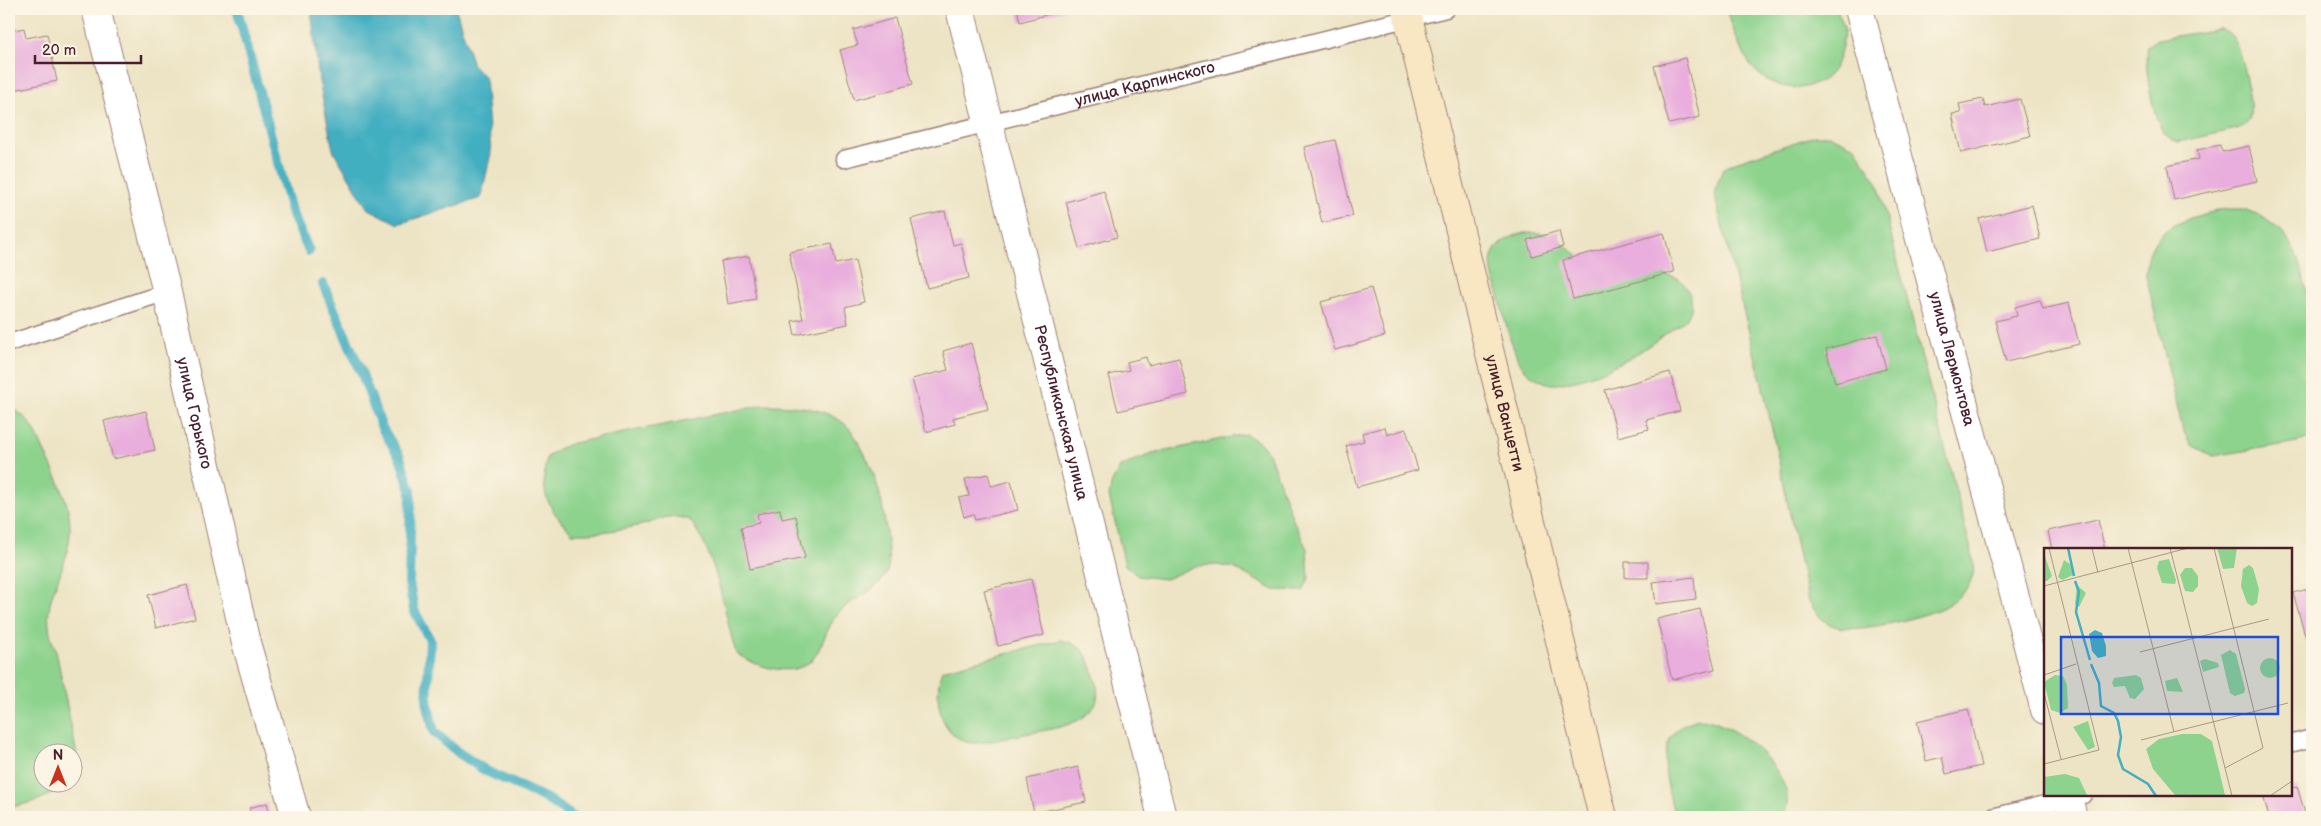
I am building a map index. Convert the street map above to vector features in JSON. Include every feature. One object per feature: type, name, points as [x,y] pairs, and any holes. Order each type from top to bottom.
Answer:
[{"type":"street","name":"улица Горького","points":[[96,9],[167,292],[245,639],[296,817]]},
{"type":"street","name":"Республиканская улица","points":[[960,9],[1162,817]]},
{"type":"street","name":"улица Лермонтова","points":[[1858,9],[2044,706]]},
{"type":"street","name":"улица Ванцетти","points":[[1407,14],[1603,817]]},
{"type":"lane","name":"улица Карпинского","points":[[844,159],[1407,14],[1446,9]]},
{"type":"lane","points":[[9,343],[167,292]]},
{"type":"lane","points":[[2291,744],[2312,738]]},
{"type":"lane","points":[[1992,817],[2073,801]]},
{"type":"green space","points":[[1725,9],[1837,9],[1844,31],[1841,50],[1835,68],[1818,83],[1799,88],[1778,85],[1769,81],[1760,75],[1748,62]]},
{"type":"green space","points":[[2220,29],[2233,37],[2239,54],[2246,78],[2250,103],[2249,120],[2246,125],[2237,129],[2178,142],[2164,132],[2155,114],[2146,64],[2147,46],[2157,39]]},
{"type":"green space","points":[[1829,135],[1855,147],[1878,184],[1969,542],[1974,570],[1968,586],[1956,599],[1942,608],[1905,620],[1860,628],[1837,627],[1827,623],[1816,613],[1808,599],[1765,396],[1714,193],[1723,169],[1735,162],[1814,136]]},
{"type":"green space","points":[[2226,209],[2244,209],[2261,216],[2283,232],[2299,258],[2312,314],[2312,434],[2305,440],[2292,443],[2213,456],[2191,445],[2183,430],[2146,276],[2148,259],[2153,246],[2161,235],[2183,221]]},
{"type":"green space","points":[[1523,233],[1540,233],[1554,236],[1578,256],[1678,278],[1690,296],[1690,313],[1684,321],[1659,339],[1608,369],[1580,379],[1557,384],[1548,383],[1532,376],[1522,366],[1512,344],[1491,264],[1492,257],[1499,245],[1513,236]]},
{"type":"green space","points":[[763,405],[795,406],[817,410],[828,414],[846,425],[867,458],[876,481],[884,516],[889,560],[883,579],[871,590],[848,604],[836,616],[818,651],[808,664],[788,670],[765,667],[736,653],[714,568],[700,536],[690,520],[670,517],[616,530],[572,533],[551,507],[547,499],[544,480],[547,457],[560,448],[573,443]]},
{"type":"green space","points":[[9,407],[24,416],[33,427],[60,484],[69,512],[70,533],[68,550],[50,604],[48,618],[75,744],[32,744],[32,794],[51,794],[36,801],[9,808]]},
{"type":"green space","points":[[1245,434],[1259,442],[1269,453],[1294,522],[1307,549],[1309,578],[1303,591],[1274,590],[1234,568],[1217,565],[1195,566],[1166,579],[1138,576],[1125,565],[1109,495],[1112,482],[1120,467],[1152,454]]},
{"type":"green space","points":[[1061,640],[1074,644],[1082,650],[1096,681],[1097,700],[1087,714],[1071,723],[1053,729],[979,743],[966,742],[956,737],[949,730],[940,711],[938,701],[942,670]]},
{"type":"green space","points":[[1700,719],[1715,722],[1731,730],[1763,754],[1776,769],[1784,786],[1787,802],[1783,817],[1675,817],[1666,773],[1665,758],[1668,745],[1674,733],[1684,724]]},
{"type":"water","points":[[311,9],[456,9],[473,65],[485,77],[491,153],[481,198],[398,224],[367,208],[333,150],[319,81]]},
{"type":"building","points":[[1017,9],[1068,9],[1020,22]]},
{"type":"building","points":[[895,18],[913,84],[854,100],[840,50],[858,45],[853,30]]},
{"type":"building","points":[[24,28],[26,38],[47,34],[57,81],[9,91],[9,31]]},
{"type":"building","points":[[1685,58],[1700,117],[1669,124],[1654,66]]},
{"type":"building","points":[[1983,99],[1985,107],[2020,99],[2030,136],[1961,153],[1952,114],[1961,113],[1959,104]]},
{"type":"building","points":[[1335,140],[1353,216],[1322,223],[1304,147]]},
{"type":"building","points":[[2220,145],[2222,152],[2249,146],[2257,181],[2174,200],[2167,166],[2199,159],[2197,150]]},
{"type":"building","points":[[1104,191],[1117,237],[1079,248],[1066,202]]},
{"type":"building","points":[[2032,205],[2040,239],[1987,252],[1979,219]]},
{"type":"building","points":[[945,211],[953,245],[961,243],[969,278],[927,288],[911,219]]},
{"type":"building","points":[[1559,231],[1563,247],[1532,256],[1527,240]]},
{"type":"building","points":[[1664,233],[1674,272],[1573,299],[1563,260]]},
{"type":"building","points":[[832,244],[836,264],[855,260],[864,302],[845,307],[848,324],[795,335],[792,321],[803,319],[789,252]]},
{"type":"building","points":[[749,256],[756,299],[728,304],[721,261]]},
{"type":"building","points":[[1371,288],[1385,336],[1335,350],[1321,302]]},
{"type":"building","points":[[2040,300],[2043,309],[2069,303],[2079,344],[2006,362],[1995,321],[2017,316],[2015,307]]},
{"type":"building","points":[[1877,335],[1886,369],[1835,383],[1826,349]]},
{"type":"building","points":[[971,343],[988,409],[953,418],[955,424],[926,432],[912,379],[948,370],[943,351]]},
{"type":"building","points":[[1146,357],[1148,365],[1179,358],[1188,394],[1118,411],[1109,375],[1129,370],[1127,362]]},
{"type":"building","points":[[1670,372],[1680,411],[1646,420],[1649,429],[1618,437],[1605,390]]},
{"type":"building","points":[[146,411],[155,450],[113,459],[104,421]]},
{"type":"building","points":[[1385,427],[1387,435],[1406,429],[1418,470],[1357,487],[1346,446],[1364,441],[1362,433]]},
{"type":"building","points":[[988,474],[991,486],[1011,481],[1018,510],[975,520],[973,514],[964,517],[959,498],[969,496],[965,479]]},
{"type":"building","points":[[780,509],[782,519],[796,516],[805,558],[750,569],[741,527],[759,523],[757,514]]},
{"type":"building","points":[[2098,520],[2105,548],[2052,548],[2048,531]]},
{"type":"building","points":[[1625,562],[1648,562],[1648,578],[1625,578]]},
{"type":"building","points":[[1694,577],[1696,599],[1656,604],[1653,582]]},
{"type":"building","points":[[1031,579],[1044,635],[998,646],[984,590]]},
{"type":"building","points":[[187,585],[195,618],[156,628],[148,595]]},
{"type":"building","points":[[2312,588],[2312,659],[2293,593]]},
{"type":"building","points":[[1700,609],[1715,669],[1672,680],[1657,619]]},
{"type":"building","points":[[1968,709],[1981,766],[1946,774],[1942,757],[1926,761],[1917,721]]},
{"type":"building","points":[[1078,767],[1086,802],[1034,813],[1027,779]]},
{"type":"building","points":[[2297,786],[2306,817],[2269,817],[2263,796],[2291,796],[2291,788]]},
{"type":"building","points":[[267,803],[271,817],[252,817],[249,808]]},
{"type":"waterway","points":[[237,9],[291,211],[309,251]]},
{"type":"waterway","points":[[323,284],[362,374],[382,428],[400,457],[411,491],[409,583],[414,610],[430,640],[427,701],[434,732],[459,753],[486,771],[545,798],[573,817]]}]
